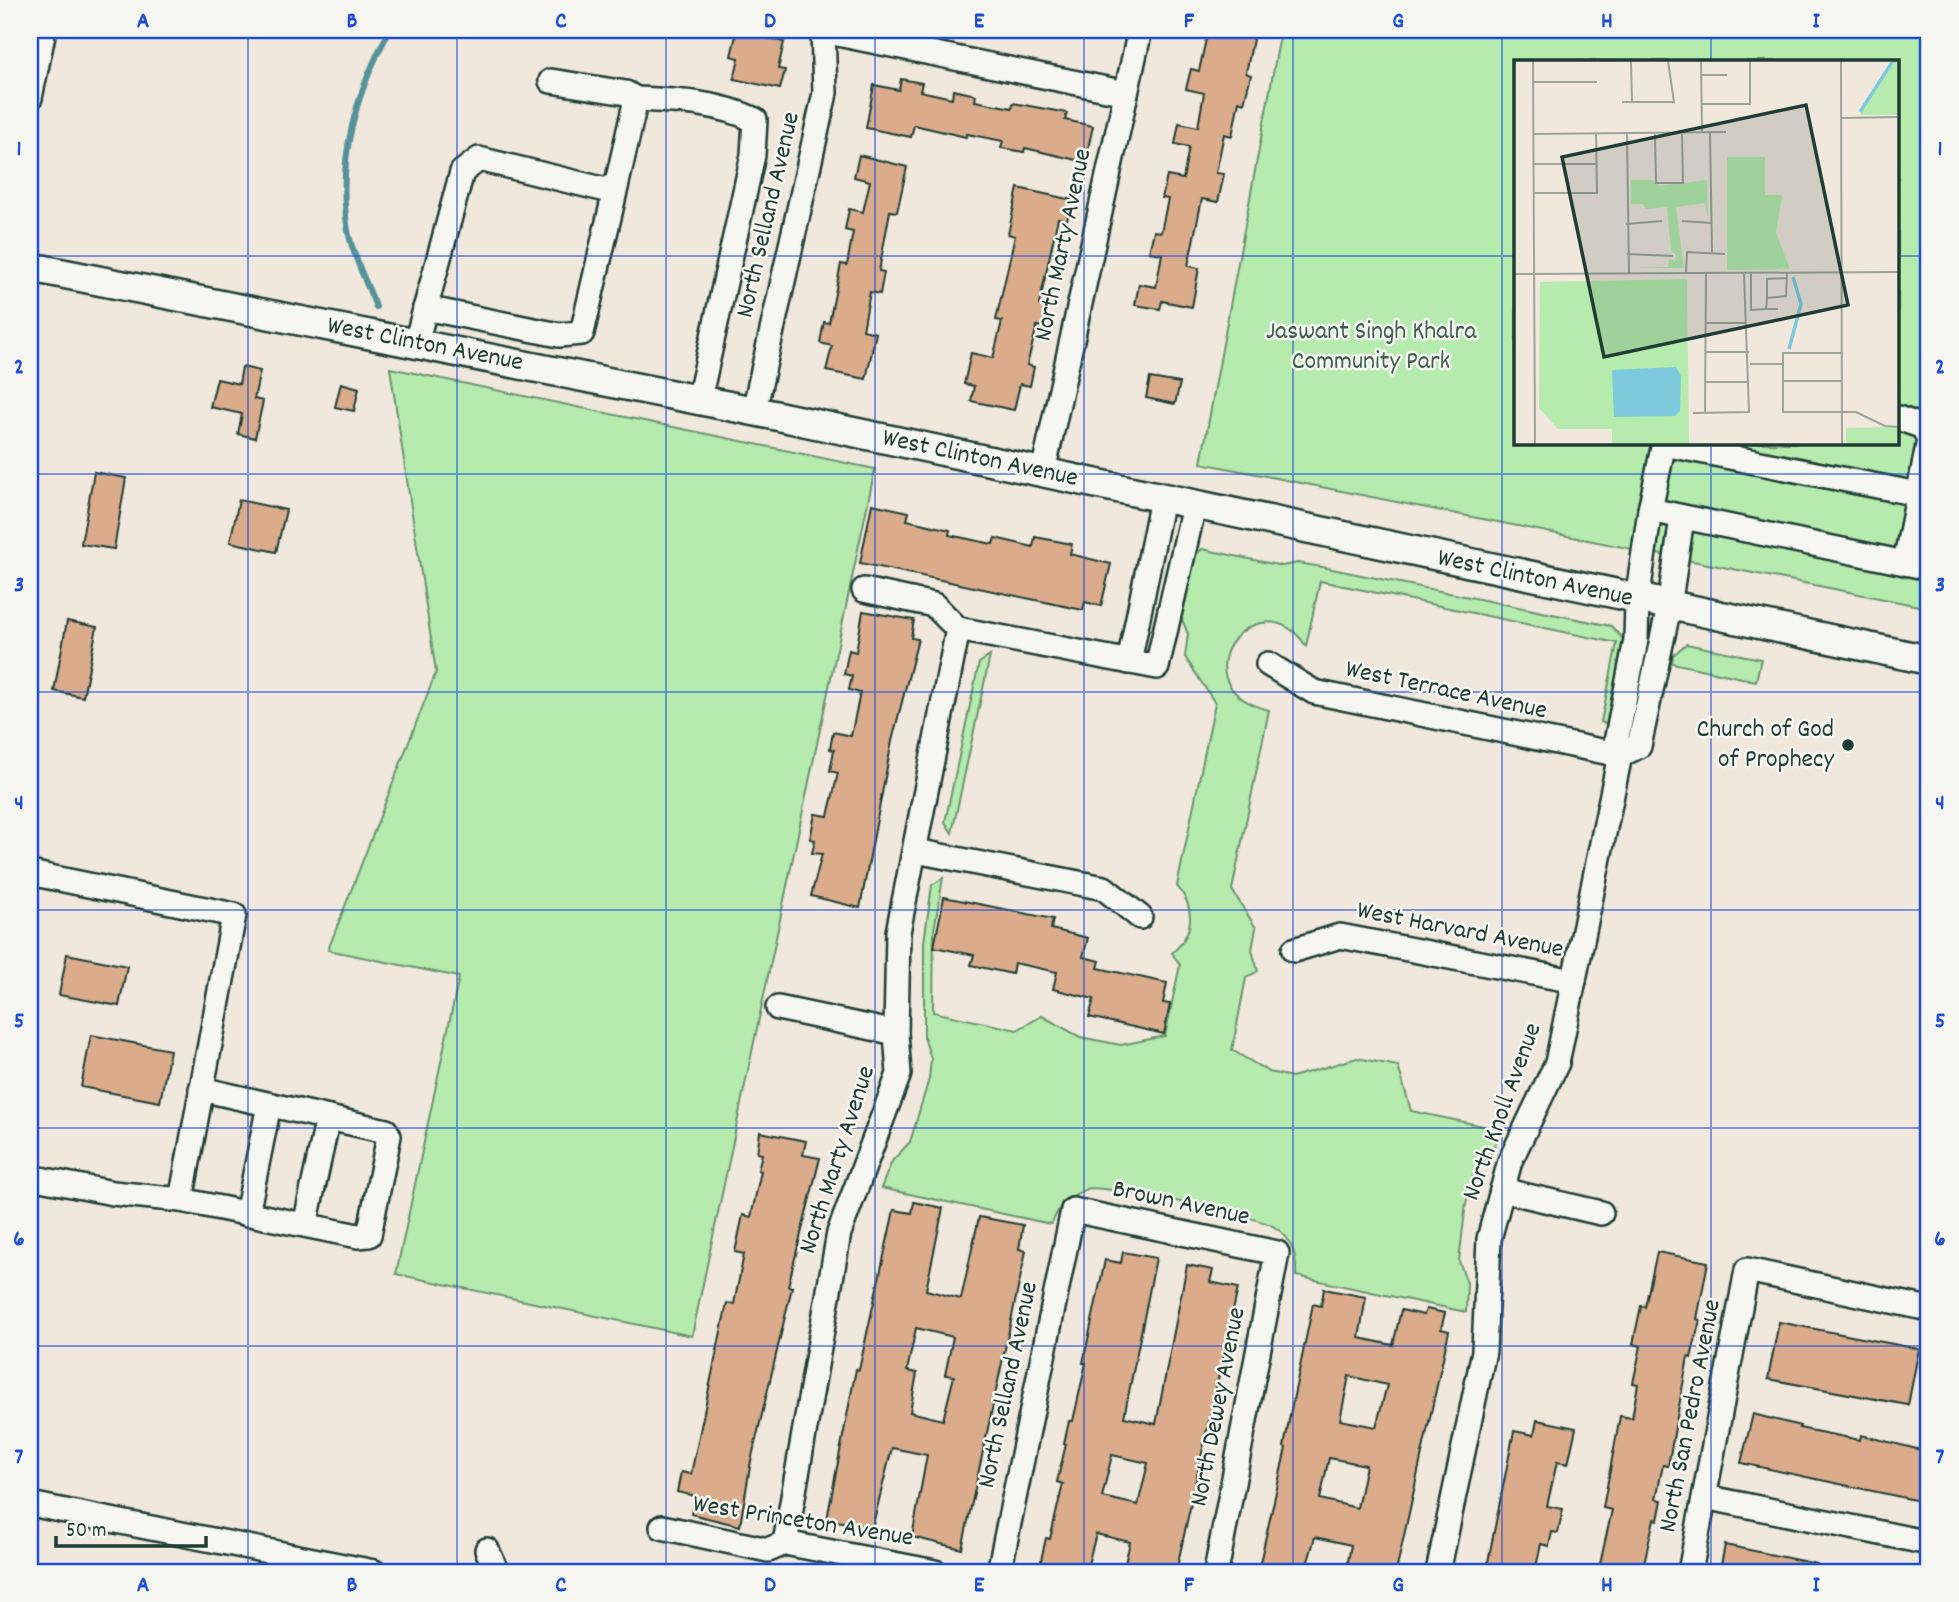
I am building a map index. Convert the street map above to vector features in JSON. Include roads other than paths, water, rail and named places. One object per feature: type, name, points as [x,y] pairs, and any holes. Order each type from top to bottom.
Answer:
[{"type":"main road","name":"West Clinton Avenue","points":[[30,267],[754,411],[1637,601],[1929,660]]},
{"type":"street","points":[[30,98],[44,30]]},
{"type":"street","points":[[823,30],[1126,93]]},
{"type":"street","name":"North Selland Avenue","points":[[754,411],[825,93],[823,30]]},
{"type":"street","name":"North Marty Avenue","points":[[1043,472],[1140,30]]},
{"type":"street","points":[[551,80],[626,93],[636,99],[732,109],[755,120],[752,155],[699,400]]},
{"type":"street","points":[[425,308],[559,335],[582,333],[636,99]]},
{"type":"street","points":[[416,343],[461,172],[479,159],[606,190],[617,183]]},
{"type":"street","points":[[1899,418],[1923,427],[1929,440],[1905,563]]},
{"type":"street","name":"North Knoll Avenue","points":[[1438,1572],[1484,1351],[1489,1239],[1510,1161],[1557,1063],[1620,755],[1616,741],[1636,640],[1637,601],[1650,510],[1664,444]]},
{"type":"street","points":[[1669,444],[1918,494]]},
{"type":"street","points":[[1129,662],[1162,499]]},
{"type":"street","points":[[864,590],[934,605],[958,629],[1157,667],[1194,506]]},
{"type":"street","points":[[1650,510],[1929,568]]},
{"type":"street","points":[[1620,755],[1639,746],[1669,607],[1682,518]]},
{"type":"street","name":"North Marty Avenue","points":[[785,1543],[839,1233],[899,1074],[895,1033],[898,932],[958,629]]},
{"type":"street","name":"West Terrace Avenue","points":[[1268,664],[1314,692],[1620,755]]},
{"type":"street","points":[[916,851],[1104,888],[1140,917]]},
{"type":"street","points":[[30,873],[234,915],[181,1200]]},
{"type":"street","name":"West Harvard Avenue","points":[[1294,950],[1340,936],[1574,981]]},
{"type":"street","points":[[778,1008],[895,1033]]},
{"type":"street","points":[[30,1177],[113,1193],[181,1200],[358,1236],[369,1235],[389,1136],[386,1131],[201,1089]]},
{"type":"street","points":[[247,1214],[269,1105]]},
{"type":"street","points":[[306,1225],[328,1118]]},
{"type":"street","points":[[1502,1190],[1601,1213]]},
{"type":"street","name":"North Selland Avenue","points":[[999,1572],[1073,1210]]},
{"type":"street","name":"Brown Avenue","points":[[1073,1210],[1277,1253]]},
{"type":"street","name":"North Dewey Avenue","points":[[1216,1572],[1277,1253]]},
{"type":"street","name":"North San Pedro Avenue","points":[[1690,1572],[1747,1270],[1929,1309]]},
{"type":"street","points":[[1705,1497],[1929,1543]]},
{"type":"street","points":[[30,1504],[374,1572]]},
{"type":"street","name":"West Princeton Avenue","points":[[662,1527],[768,1550],[785,1543],[845,1564],[935,1572]]},
{"type":"street","points":[[487,1550],[493,1572]]},
{"type":"waterway","points":[[376,307],[350,241],[345,179],[347,153],[359,102],[367,77],[390,30]]},
{"type":"place","name":"Church of God of Prophecy","points":[[1848,745]]},
{"type":"park label","name":"Jaswant Singh Khalra Community Park","points":[[1371,347]]}]
